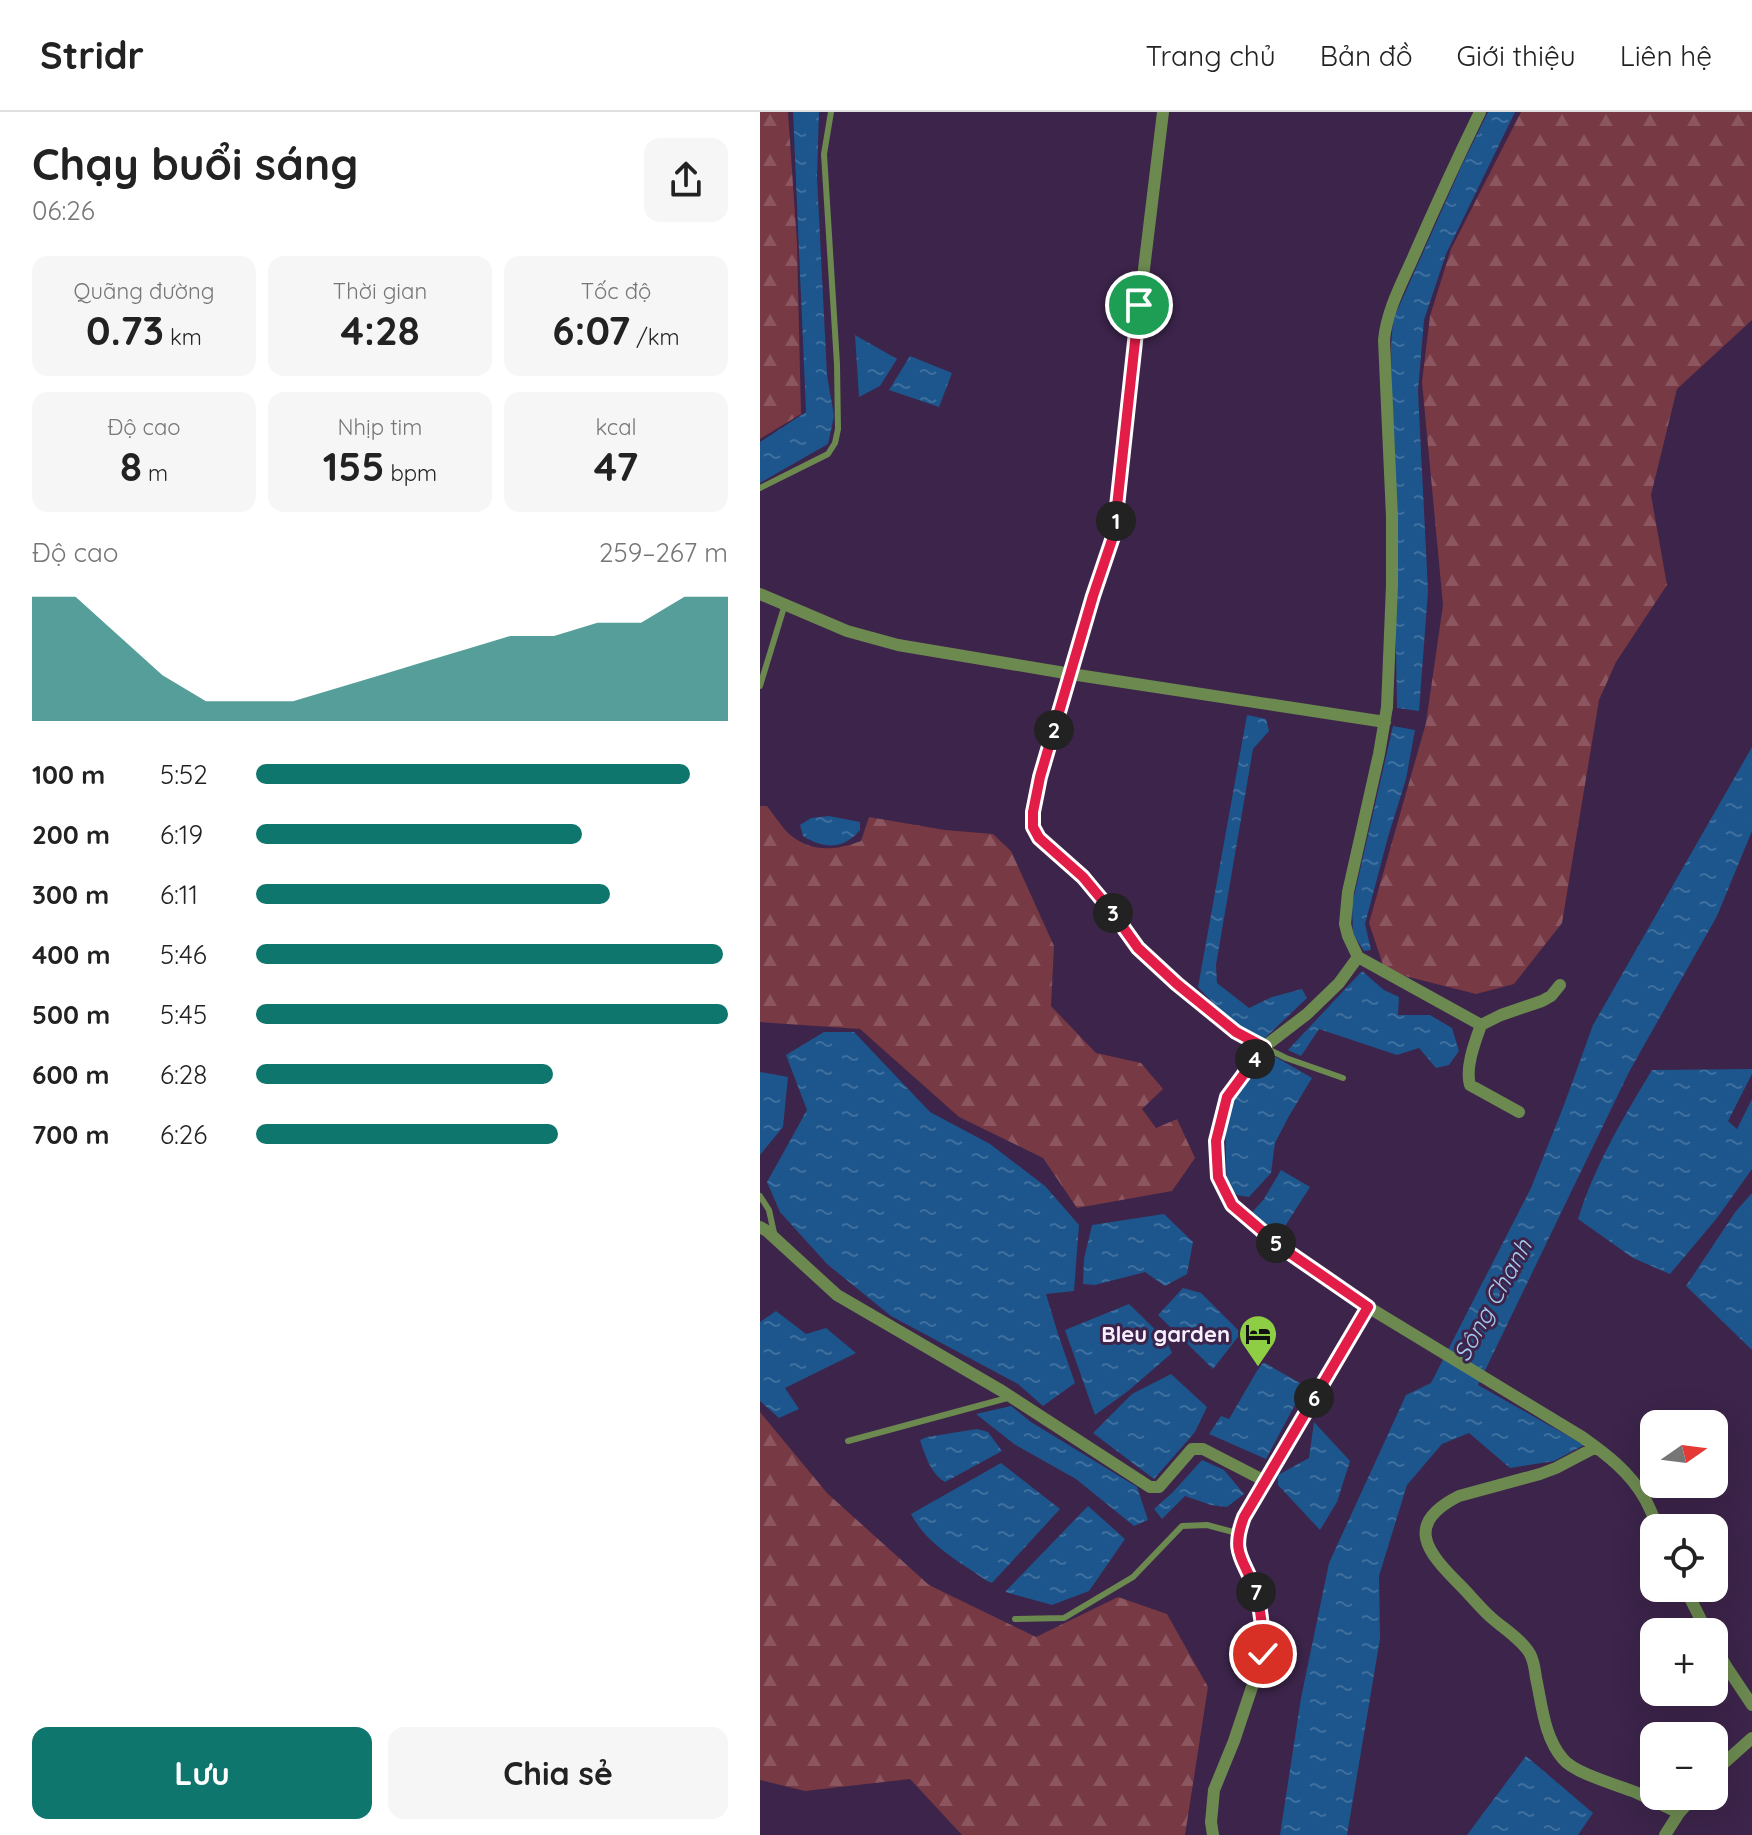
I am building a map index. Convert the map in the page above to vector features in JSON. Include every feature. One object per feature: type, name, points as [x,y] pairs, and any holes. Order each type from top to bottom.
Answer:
[{"type":"street","points":[[1163,112],[1114,534],[1040,777],[1033,827],[1039,838],[1083,877],[1138,948],[1236,1032],[1264,1047]]},
{"type":"street","points":[[1480,112],[1443,187],[1385,328],[1392,517],[1387,707],[1348,892],[1345,924],[1358,957],[1481,1025]]},
{"type":"street","points":[[760,594],[847,631],[898,645],[1385,722]]},
{"type":"street","points":[[1358,957],[1339,983],[1307,1014],[1264,1047],[1227,1097],[1216,1141],[1218,1177],[1232,1205],[1281,1247],[1368,1307],[1596,1447],[1625,1472],[1645,1498],[1652,1514]]},
{"type":"street","points":[[1481,1025],[1542,1001],[1560,985]]},
{"type":"street","points":[[1481,1025],[1468,1075],[1470,1085],[1519,1112]]},
{"type":"street","points":[[760,1227],[837,1295],[1011,1397],[1150,1487],[1159,1487],[1192,1449],[1197,1448],[1265,1481]]},
{"type":"street","points":[[1213,1835],[1214,1790],[1263,1654],[1262,1622],[1255,1590],[1238,1551],[1238,1533],[1244,1517],[1368,1307]]},
{"type":"street","points":[[1596,1447],[1540,1474],[1451,1500],[1431,1517],[1426,1529],[1426,1541],[1439,1565],[1530,1654],[1546,1724],[1564,1761],[1679,1813]]},
{"type":"street","points":[[1728,1669],[1752,1705]]},
{"type":"street","points":[[1728,1759],[1752,1738]]},
{"type":"street","points":[[1682,1810],[1668,1830],[1682,1835]]},
{"type":"lane","points":[[760,488],[828,454],[835,443],[838,429],[824,154],[831,112]]},
{"type":"lane","points":[[760,686],[785,604]]},
{"type":"lane","points":[[1264,1047],[1343,1078]]},
{"type":"lane","points":[[760,1196],[769,1210],[775,1238]]},
{"type":"lane","points":[[848,1441],[1011,1397]]},
{"type":"lane","points":[[1015,1619],[1064,1618],[1133,1577],[1182,1526],[1207,1525],[1238,1533]]},
{"type":"green space","points":[[760,112],[788,112],[797,243],[801,414],[760,439]]},
{"type":"green space","points":[[1521,112],[1752,112],[1752,320],[1677,389],[1651,495],[1667,585],[1616,662],[1599,700],[1562,923],[1514,984],[1476,994],[1385,971],[1369,923],[1426,723],[1443,605],[1422,382],[1430,316],[1451,249]]},
{"type":"green space","points":[[760,806],[767,806],[795,839],[813,847],[842,847],[861,841],[869,817],[945,830],[993,834],[1011,851],[1054,946],[1051,1006],[1096,1053],[1141,1063],[1163,1089],[1142,1109],[1156,1128],[1177,1119],[1195,1158],[1172,1191],[1077,1208],[1043,1158],[959,1117],[860,1029],[760,1022]]},
{"type":"green space","points":[[760,1412],[827,1493],[929,1585],[1036,1637],[1118,1597],[1167,1614],[1208,1687],[1185,1835],[962,1835],[910,1779],[805,1791],[760,1780]]},
{"type":"water","points":[[793,112],[819,112],[817,177],[827,375],[834,416],[828,444],[760,483],[760,442],[806,412]]},
{"type":"water","points":[[1488,112],[1515,112],[1446,254],[1424,320],[1418,391],[1428,591],[1419,711],[1397,708],[1393,320]]},
{"type":"water","points":[[855,335],[897,359],[880,386],[859,397]]},
{"type":"water","points":[[910,356],[952,373],[939,407],[889,390]]},
{"type":"water","points":[[1247,715],[1266,719],[1269,731],[1253,749],[1216,965],[1217,983],[1249,1008],[1272,997],[1302,989],[1307,998],[1264,1039],[1232,1023],[1198,987]]},
{"type":"water","points":[[1393,726],[1415,730],[1406,779],[1365,924],[1371,950],[1364,951],[1353,934],[1352,905]]},
{"type":"water","name":"Sông Chanh","points":[[1752,747],[1752,831],[1717,916],[1629,1072],[1478,1385],[1584,1445],[1554,1461],[1510,1468],[1469,1433],[1442,1444],[1407,1485],[1379,1576],[1380,1639],[1347,1835],[1280,1835],[1301,1698],[1329,1563],[1406,1395],[1431,1383],[1531,1188],[1593,1025]]},
{"type":"water","points":[[829,816],[860,822],[860,830],[847,841],[833,845],[803,836],[800,825],[811,818]]},
{"type":"water","points":[[1362,971],[1384,990],[1399,997],[1398,1015],[1430,1015],[1452,1028],[1459,1051],[1449,1065],[1436,1068],[1419,1048],[1397,1055],[1319,1029],[1301,1056],[1288,1050]]},
{"type":"water","points":[[824,1032],[854,1032],[930,1112],[990,1144],[1045,1186],[1079,1225],[1074,1291],[1046,1294],[1075,1383],[1043,1406],[1018,1384],[891,1316],[827,1264],[780,1212],[767,1182],[807,1110],[786,1055]]},
{"type":"water","points":[[1274,1056],[1312,1078],[1275,1143],[1271,1173],[1249,1197],[1237,1195],[1227,1184],[1226,1133],[1230,1108],[1241,1086]]},
{"type":"water","points":[[1752,1069],[1728,1121],[1737,1129],[1752,1099],[1752,1169],[1717,1218],[1670,1274],[1633,1258],[1578,1219],[1601,1161],[1652,1070]]},
{"type":"water","points":[[760,1072],[788,1077],[783,1127],[760,1155]]},
{"type":"water","points":[[1281,1170],[1310,1187],[1280,1234],[1275,1235],[1248,1217],[1264,1199]]},
{"type":"water","points":[[1752,1193],[1752,1350],[1686,1286],[1736,1211]]},
{"type":"water","points":[[1164,1214],[1193,1242],[1187,1274],[1165,1286],[1145,1272],[1095,1285],[1083,1284],[1084,1259],[1092,1225]]},
{"type":"water","points":[[1183,1288],[1201,1293],[1241,1333],[1213,1369],[1158,1315]]},
{"type":"water","points":[[1129,1304],[1166,1340],[1172,1353],[1095,1415],[1065,1330]]},
{"type":"water","points":[[776,1311],[806,1334],[826,1328],[856,1353],[785,1388],[799,1409],[779,1418],[760,1401],[760,1322]]},
{"type":"water","points":[[1265,1363],[1305,1386],[1266,1459],[1209,1434],[1221,1416],[1229,1419],[1261,1364]]},
{"type":"water","points":[[1171,1374],[1207,1407],[1195,1432],[1154,1479],[1093,1433],[1132,1394]]},
{"type":"water","points":[[1011,1406],[1031,1422],[1137,1487],[1148,1520],[1134,1526],[1076,1479],[1014,1444],[976,1414]]},
{"type":"water","points":[[1314,1422],[1350,1461],[1337,1502],[1320,1530],[1278,1485],[1278,1475],[1309,1458]]},
{"type":"water","points":[[977,1429],[988,1432],[1002,1451],[945,1482],[940,1479],[926,1458],[920,1440]]},
{"type":"water","points":[[1202,1460],[1224,1470],[1244,1494],[1227,1507],[1185,1496],[1162,1519],[1154,1509]]},
{"type":"water","points":[[1001,1463],[1060,1509],[992,1583],[935,1544],[911,1514]]},
{"type":"water","points":[[1088,1506],[1125,1539],[1089,1591],[1052,1605],[1005,1592]]},
{"type":"water","points":[[1526,1756],[1593,1813],[1578,1835],[1467,1835]]},
{"type":"place","name":"Bleu garden","points":[[1258,1368]]},
{"type":"route","points":[[1139,305],[1114,534],[1040,777],[1033,827],[1039,838],[1083,877],[1138,948],[1236,1032],[1264,1047],[1227,1097],[1216,1141],[1218,1177],[1232,1205],[1281,1247],[1368,1307],[1244,1517],[1238,1533],[1238,1551],[1255,1590],[1262,1622],[1263,1654]]}]
